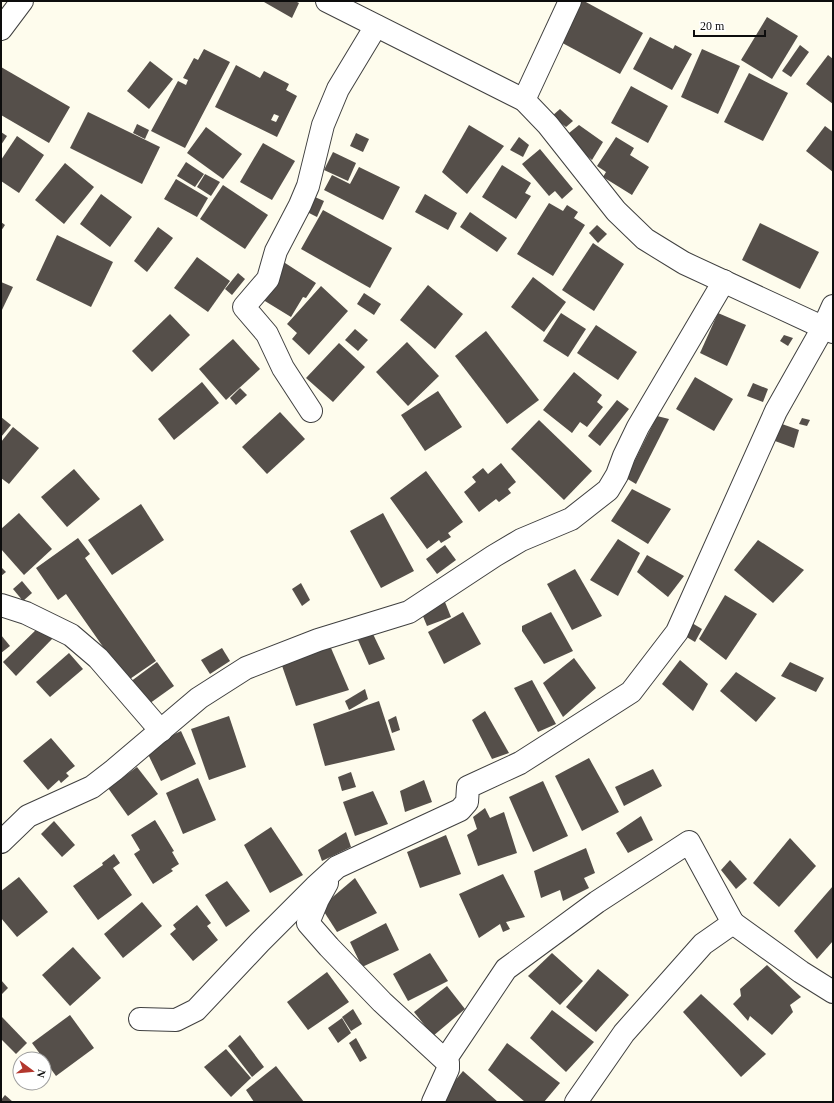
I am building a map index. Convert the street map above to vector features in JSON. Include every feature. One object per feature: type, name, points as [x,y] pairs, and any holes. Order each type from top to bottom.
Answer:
[{"type":"street","points":[[1,29],[22,1]]},
{"type":"street","points":[[327,1],[524,100],[548,125],[616,211],[645,239],[684,263],[828,329]]},
{"type":"street","points":[[524,100],[570,1]]},
{"type":"street","points":[[311,411],[283,368],[267,334],[244,307],[268,279],[276,251],[300,205],[308,186],[323,125],[338,89],[376,26]]},
{"type":"street","points":[[1,842],[28,816],[92,787],[199,698],[246,668],[318,640],[410,612],[494,556],[521,540],[571,519],[608,490],[617,475],[624,456],[638,427],[724,281]]},
{"type":"street","points":[[140,1019],[176,1020],[196,1010],[260,942],[337,866],[460,810],[467,802],[468,787],[520,764],[631,692],[677,632],[776,411],[828,329],[833,306]]},
{"type":"street","points":[[1,605],[26,612],[71,635],[98,658],[161,731]]},
{"type":"street","points":[[445,1060],[506,969],[597,902],[689,842],[733,923],[801,972],[833,992]]},
{"type":"street","points":[[337,866],[318,899],[308,923],[382,1002],[448,1063],[448,1069],[434,1102]]},
{"type":"street","points":[[576,1102],[624,1033],[703,944],[733,923]]},
{"type":"building","points":[[264,1],[295,1],[299,3],[292,18]]},
{"type":"building","points":[[575,1],[584,1],[643,33],[620,74],[555,39]]},
{"type":"building","points":[[767,17],[798,36],[772,79],[741,60]]},
{"type":"building","points":[[650,37],[673,49],[675,45],[692,54],[672,90],[633,69]]},
{"type":"building","points":[[800,45],[809,52],[791,77],[782,71]]},
{"type":"building","points":[[204,49],[230,62],[185,148],[151,131],[178,81],[186,85],[188,80],[183,78],[194,58],[198,60]]},
{"type":"building","points":[[702,49],[740,66],[718,114],[681,97]]},
{"type":"building","points":[[828,55],[833,59],[833,104],[806,84]]},
{"type":"building","points":[[150,61],[173,79],[149,109],[127,91]]},
{"type":"building","points":[[236,65],[260,78],[264,71],[289,84],[286,90],[297,96],[277,137],[215,107]],"holes":[[[274,114],[279,116],[276,122],[271,120]]]},
{"type":"building","points":[[1,67],[70,107],[49,143],[1,115]]},
{"type":"building","points":[[749,73],[788,93],[763,141],[724,122]]},
{"type":"building","points":[[631,86],[668,106],[648,143],[611,123]]},
{"type":"building","points":[[560,109],[573,121],[566,127],[552,116]]},
{"type":"building","points":[[88,112],[160,147],[142,184],[70,148]]},
{"type":"building","points":[[137,124],[149,130],[145,139],[133,133]]},
{"type":"building","points":[[469,125],[504,146],[467,194],[442,172]]},
{"type":"building","points":[[579,125],[603,142],[592,160],[566,139],[569,133]]},
{"type":"building","points":[[825,126],[833,132],[833,172],[806,151]]},
{"type":"building","points":[[206,127],[242,154],[223,179],[187,153]]},
{"type":"building","points":[[1,132],[7,136],[1,145]]},
{"type":"building","points":[[356,133],[369,139],[363,152],[350,146]]},
{"type":"building","points":[[17,136],[44,155],[19,193],[1,181],[1,160]]},
{"type":"building","points":[[519,137],[529,145],[523,157],[510,150]]},
{"type":"building","points":[[616,137],[634,148],[630,155],[649,167],[632,195],[603,177],[606,172],[597,166]]},
{"type":"building","points":[[263,143],[295,161],[272,200],[240,182]]},
{"type":"building","points":[[540,149],[573,189],[562,199],[555,191],[549,196],[522,164]]},
{"type":"building","points":[[333,152],[356,163],[348,181],[324,170]]},
{"type":"building","points":[[186,162],[204,174],[195,187],[177,176]]},
{"type":"building","points":[[65,163],[94,187],[64,224],[35,200]]},
{"type":"building","points":[[502,165],[531,183],[525,193],[531,196],[516,219],[482,197]]},
{"type":"building","points":[[359,167],[400,187],[383,220],[324,190],[332,175],[350,184]]},
{"type":"building","points":[[205,174],[220,182],[211,196],[197,187]]},
{"type":"building","points":[[176,179],[208,198],[197,217],[164,199]]},
{"type":"building","points":[[223,185],[268,215],[245,249],[200,219]]},
{"type":"building","points":[[101,194],[132,217],[110,247],[80,224]]},
{"type":"building","points":[[308,194],[324,201],[317,217],[301,209]]},
{"type":"building","points":[[425,194],[457,213],[448,230],[415,212]]},
{"type":"building","points":[[549,203],[563,211],[567,205],[578,212],[574,218],[585,225],[553,276],[517,254]]},
{"type":"building","points":[[323,210],[392,248],[370,288],[301,249]]},
{"type":"building","points":[[470,212],[507,238],[497,252],[460,227]]},
{"type":"building","points":[[1,222],[5,225],[1,231]]},
{"type":"building","points":[[760,223],[819,252],[800,289],[742,260]]},
{"type":"building","points":[[597,225],[607,234],[598,243],[589,233]]},
{"type":"building","points":[[158,227],[173,238],[147,272],[134,261]]},
{"type":"building","points":[[57,235],[113,262],[91,307],[36,280]]},
{"type":"building","points":[[593,243],[624,264],[594,311],[562,290]]},
{"type":"building","points":[[197,257],[230,281],[208,312],[174,288]]},
{"type":"building","points":[[282,261],[316,283],[306,298],[303,297],[291,317],[260,298]]},
{"type":"building","points":[[238,273],[245,279],[232,295],[225,289]]},
{"type":"building","points":[[533,277],[566,302],[544,332],[511,307]]},
{"type":"building","points":[[1,282],[13,287],[1,312]]},
{"type":"building","points":[[428,285],[463,314],[435,349],[400,320]]},
{"type":"building","points":[[321,286],[348,311],[309,355],[292,339],[297,333],[287,324]]},
{"type":"building","points":[[364,293],[381,304],[374,315],[357,304]]},
{"type":"building","points":[[561,313],[586,329],[568,357],[543,341]]},
{"type":"building","points":[[718,313],[746,325],[727,366],[700,353]]},
{"type":"building","points":[[170,314],[190,335],[152,372],[132,351]]},
{"type":"building","points":[[596,325],[637,352],[618,380],[577,353]]},
{"type":"building","points":[[355,329],[368,340],[358,351],[345,340]]},
{"type":"building","points":[[486,331],[539,400],[507,424],[455,356]]},
{"type":"building","points":[[784,335],[793,338],[788,346],[780,341]]},
{"type":"building","points":[[233,339],[260,369],[226,400],[199,369]]},
{"type":"building","points":[[407,342],[439,376],[408,406],[376,372]]},
{"type":"building","points":[[339,343],[365,367],[333,402],[306,378]]},
{"type":"building","points":[[574,372],[602,395],[597,402],[603,407],[587,427],[580,422],[572,433],[543,410]]},
{"type":"building","points":[[695,377],[733,399],[714,431],[676,409]]},
{"type":"building","points":[[202,382],[219,403],[174,440],[158,419]]},
{"type":"building","points":[[753,383],[768,389],[763,402],[747,396]]},
{"type":"building","points":[[240,388],[247,395],[236,405],[230,398]]},
{"type":"building","points":[[438,391],[462,427],[425,451],[401,415]]},
{"type":"building","points":[[617,400],[629,409],[600,446],[588,436]]},
{"type":"building","points":[[280,412],[305,439],[267,474],[242,447]]},
{"type":"building","points":[[657,416],[669,419],[636,484],[626,478]]},
{"type":"building","points":[[1,417],[11,425],[1,437]]},
{"type":"building","points":[[802,418],[810,420],[807,426],[799,424]]},
{"type":"building","points":[[539,420],[592,471],[564,500],[511,449]]},
{"type":"building","points":[[782,424],[799,430],[794,448],[775,441]]},
{"type":"building","points":[[13,427],[39,448],[9,484],[1,478],[1,442]]},
{"type":"building","points":[[501,463],[516,482],[508,489],[511,493],[499,502],[496,499],[479,512],[464,492],[476,482],[472,477],[483,468],[488,474]]},
{"type":"building","points":[[74,469],[100,499],[67,527],[41,497]]},
{"type":"building","points":[[426,471],[463,522],[448,533],[451,537],[441,543],[439,540],[427,549],[390,498]]},
{"type":"building","points":[[632,489],[671,509],[648,544],[611,521]]},
{"type":"building","points":[[141,504],[164,540],[112,575],[88,540]]},
{"type":"building","points":[[19,513],[52,549],[24,575],[1,549],[1,529]]},
{"type":"building","points":[[383,513],[414,571],[381,588],[350,531]]},
{"type":"building","points":[[78,538],[90,554],[85,558],[156,661],[127,681],[66,594],[58,600],[36,568]]},
{"type":"building","points":[[618,539],[640,553],[618,596],[590,580]]},
{"type":"building","points":[[758,540],[804,570],[773,603],[734,570]]},
{"type":"building","points":[[445,545],[456,560],[437,574],[426,559]]},
{"type":"building","points":[[647,555],[684,576],[668,597],[637,572]]},
{"type":"building","points":[[1,567],[6,572],[1,576]]},
{"type":"building","points":[[575,569],[602,616],[572,630],[547,584]]},
{"type":"building","points":[[22,581],[32,593],[23,601],[13,589]]},
{"type":"building","points":[[301,583],[310,600],[302,606],[292,589]]},
{"type":"building","points":[[725,595],[757,614],[726,660],[699,639]]},
{"type":"building","points":[[445,602],[451,617],[427,626],[422,614]]},
{"type":"building","points":[[463,612],[481,644],[444,664],[428,632]]},
{"type":"building","points":[[551,612],[573,651],[544,664],[522,631],[522,626]]},
{"type":"building","points":[[692,623],[702,629],[695,642],[685,636]]},
{"type":"building","points":[[42,624],[54,637],[16,676],[3,662]]},
{"type":"building","points":[[373,634],[385,659],[369,665],[358,640]]},
{"type":"building","points":[[1,635],[10,646],[1,653]]},
{"type":"building","points":[[328,641],[349,690],[296,706],[280,660]]},
{"type":"building","points":[[222,648],[230,661],[210,674],[201,660]]},
{"type":"building","points":[[69,653],[83,669],[50,697],[36,682]]},
{"type":"building","points":[[574,658],[596,688],[563,717],[543,683]]},
{"type":"building","points":[[680,660],[708,684],[693,711],[662,684]]},
{"type":"building","points":[[157,662],[174,686],[146,706],[130,682]]},
{"type":"building","points":[[790,662],[824,678],[816,692],[781,676]]},
{"type":"building","points":[[736,672],[776,698],[756,722],[720,691]]},
{"type":"building","points":[[532,680],[556,724],[538,732],[514,688]]},
{"type":"building","points":[[365,689],[368,699],[349,710],[345,701]]},
{"type":"building","points":[[379,701],[395,750],[325,766],[313,724]]},
{"type":"building","points":[[485,711],[509,753],[492,759],[472,720]]},
{"type":"building","points":[[229,716],[246,767],[209,780],[191,729]]},
{"type":"building","points":[[396,716],[400,730],[392,733],[388,720]]},
{"type":"building","points":[[181,731],[196,764],[161,781],[145,748]]},
{"type":"building","points":[[51,738],[75,766],[66,773],[69,776],[61,783],[59,780],[48,790],[23,761]]},
{"type":"building","points":[[589,758],[619,812],[582,831],[555,776]]},
{"type":"building","points":[[137,767],[158,794],[128,816],[108,788]]},
{"type":"building","points":[[653,769],[662,786],[624,806],[615,787]]},
{"type":"building","points":[[351,772],[356,787],[342,791],[338,777]]},
{"type":"building","points":[[198,778],[216,820],[183,834],[166,793]]},
{"type":"building","points":[[424,780],[432,802],[405,812],[400,791]]},
{"type":"building","points":[[543,781],[568,836],[533,852],[509,797]]},
{"type":"building","points":[[373,791],[388,824],[355,836],[343,802]]},
{"type":"building","points":[[485,808],[490,818],[504,812],[517,853],[478,866],[467,835],[477,829],[473,817]]},
{"type":"building","points":[[641,816],[653,840],[628,853],[616,833]]},
{"type":"building","points":[[155,820],[174,851],[172,852],[179,864],[171,869],[173,871],[153,884],[134,854],[140,850],[131,835]]},
{"type":"building","points":[[54,821],[75,845],[62,857],[41,834]]},
{"type":"building","points":[[271,827],[303,875],[270,893],[244,845]]},
{"type":"building","points":[[346,832],[351,847],[322,861],[318,850]]},
{"type":"building","points":[[446,835],[461,874],[420,888],[407,852]]},
{"type":"building","points":[[790,838],[816,866],[779,907],[753,883]]},
{"type":"building","points":[[586,848],[595,873],[584,878],[589,888],[563,901],[560,890],[541,898],[534,871]]},
{"type":"building","points":[[114,854],[120,863],[113,868],[132,895],[98,920],[73,886],[103,865],[102,863]]},
{"type":"building","points":[[730,860],[747,879],[736,889],[721,870]]},
{"type":"building","points":[[503,874],[525,917],[506,922],[510,929],[503,932],[500,924],[479,938],[459,894]]},
{"type":"building","points":[[19,877],[48,912],[17,937],[1,918],[1,891]]},
{"type":"building","points":[[355,878],[377,913],[337,932],[321,907]]},
{"type":"building","points":[[227,881],[250,911],[226,927],[205,895]]},
{"type":"building","points":[[833,886],[833,941],[817,959],[794,931]]},
{"type":"building","points":[[142,902],[162,926],[123,958],[104,934]]},
{"type":"building","points":[[197,905],[211,923],[207,926],[218,940],[193,961],[170,934],[176,929],[173,925]]},
{"type":"building","points":[[386,923],[399,950],[362,967],[350,942]]},
{"type":"building","points":[[73,947],[101,978],[70,1006],[42,975]]},
{"type":"building","points":[[430,953],[448,981],[408,1001],[393,974]]},
{"type":"building","points":[[552,953],[583,981],[560,1005],[528,976]]},
{"type":"building","points":[[767,965],[801,997],[790,1005],[793,1012],[772,1035],[750,1016],[748,1021],[733,1004],[741,996],[740,989]]},
{"type":"building","points":[[598,969],[629,995],[596,1032],[566,1007]]},
{"type":"building","points":[[327,972],[349,1002],[308,1030],[287,1002]]},
{"type":"building","points":[[1,980],[8,988],[1,995]]},
{"type":"building","points":[[447,986],[465,1009],[433,1036],[414,1012]]},
{"type":"building","points":[[701,994],[766,1054],[741,1077],[683,1012]]},
{"type":"building","points":[[353,1009],[362,1024],[351,1031],[342,1017]]},
{"type":"building","points":[[552,1010],[594,1042],[566,1072],[530,1038]]},
{"type":"building","points":[[70,1015],[94,1048],[56,1076],[52,1070],[52,1051],[38,1051],[32,1043]]},
{"type":"building","points":[[1,1016],[27,1043],[19,1051],[13,1051],[1,1039]]},
{"type":"building","points":[[342,1018],[351,1033],[338,1043],[328,1028]]},
{"type":"building","points":[[240,1035],[264,1067],[252,1077],[228,1046]]},
{"type":"building","points":[[356,1038],[367,1058],[360,1062],[349,1043]]},
{"type":"building","points":[[507,1043],[560,1083],[544,1102],[525,1102],[488,1070]]},
{"type":"building","points":[[226,1049],[251,1078],[231,1097],[204,1067]]},
{"type":"building","points":[[276,1066],[304,1102],[254,1102],[246,1090]]},
{"type":"building","points":[[463,1071],[498,1102],[443,1102],[440,1099]]},
{"type":"building","points":[[5,1095],[13,1102],[1,1102]]}]
